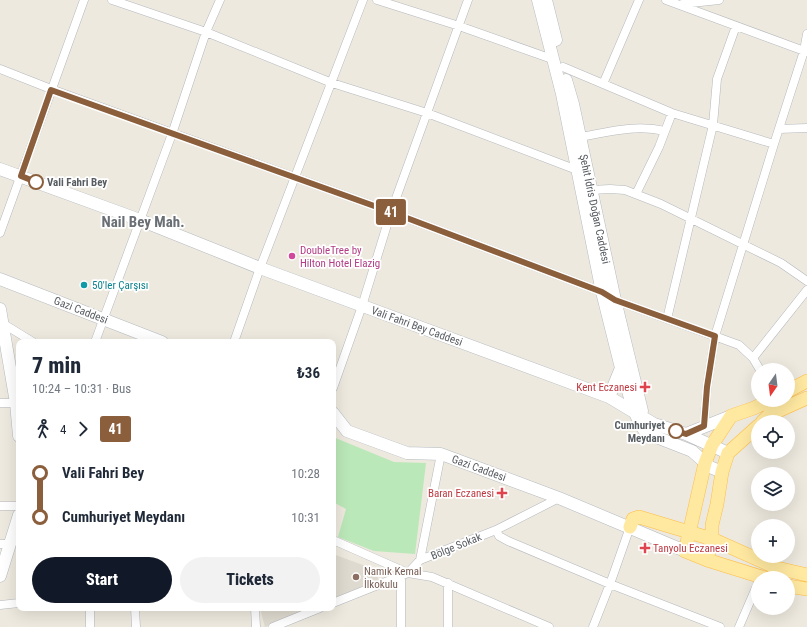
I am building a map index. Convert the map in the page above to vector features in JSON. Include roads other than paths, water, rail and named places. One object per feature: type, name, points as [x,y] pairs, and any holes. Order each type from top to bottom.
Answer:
[{"type":"main road","name":"Şehit İdris Doğan Caddesi","points":[[538,0],[562,94],[602,292],[621,368],[639,414]]},
{"type":"main road","name":"Şehit İdris Doğan Caddesi","points":[[546,0],[573,104],[639,414]]},
{"type":"main road","name":"Vali Fahri Bey Caddesi","points":[[0,169],[140,220],[260,268],[609,397],[654,424],[686,434],[728,452]]},
{"type":"main road","name":"Gazi Caddesi","points":[[0,279],[154,339]]},
{"type":"main road","points":[[0,309],[1,323],[16,403]]},
{"type":"main road","points":[[609,397],[621,368]]},
{"type":"main road","points":[[795,387],[807,381]]},
{"type":"main road","points":[[769,415],[806,399]]},
{"type":"main road","points":[[686,434],[756,407]]},
{"type":"main road","points":[[639,414],[644,430],[651,435],[692,451],[710,467],[722,472]]},
{"type":"main road","points":[[685,551],[705,463],[712,445],[731,416]]},
{"type":"main road","name":"Gazi Caddesi","points":[[336,417],[347,431],[407,453],[441,454],[559,498],[707,560],[751,575]]},
{"type":"main road","points":[[707,560],[712,539],[712,525],[722,472],[728,452],[751,432]]},
{"type":"main road","points":[[630,527],[633,519],[639,517],[712,539],[777,568],[807,575]]},
{"type":"main road","points":[[0,576],[5,544],[16,520]]},
{"type":"main road","points":[[795,587],[807,589]]},
{"type":"street","points":[[0,233],[84,0]]},
{"type":"street","points":[[112,0],[206,32],[332,83],[427,113],[577,170]]},
{"type":"street","points":[[96,339],[172,134],[206,32],[220,0]]},
{"type":"street","points":[[235,339],[260,268],[363,0]]},
{"type":"street","points":[[377,0],[458,26],[552,59]]},
{"type":"street","points":[[336,380],[362,306],[391,212],[468,0]]},
{"type":"street","points":[[603,84],[639,0]]},
{"type":"street","points":[[666,0],[806,51]]},
{"type":"street","points":[[679,4],[719,0]]},
{"type":"street","points":[[667,319],[713,125],[717,79],[736,26]]},
{"type":"street","points":[[704,426],[707,387],[715,336],[774,144],[806,51],[807,34]]},
{"type":"street","points":[[563,67],[672,113],[774,144]]},
{"type":"street","points":[[0,69],[51,90],[391,212],[602,292],[615,300],[739,346],[753,358],[756,363]]},
{"type":"street","points":[[636,194],[659,147],[672,113]]},
{"type":"street","points":[[580,137],[632,128],[649,128],[665,131]]},
{"type":"street","points":[[779,129],[807,128]]},
{"type":"street","points":[[591,190],[625,190],[661,204],[781,263],[807,281]]},
{"type":"street","points":[[753,358],[807,290]]},
{"type":"street","points":[[1,323],[28,339]]},
{"type":"street","points":[[0,403],[16,403]]},
{"type":"street","points":[[420,560],[441,454]]},
{"type":"street","name":"Bölge Sokak","points":[[336,602],[401,575],[420,560],[496,530],[559,498]]},
{"type":"street","points":[[0,506],[16,506]]},
{"type":"street","points":[[593,627],[630,527]]},
{"type":"street","points":[[496,530],[499,536],[508,541],[610,584],[720,627]]},
{"type":"street","points":[[336,542],[401,575],[432,577],[548,627]]},
{"type":"street","points":[[401,575],[401,627]]},
{"type":"street","points":[[448,583],[448,627]]},
{"type":"street","points":[[739,627],[751,601]]},
{"type":"street","points":[[0,605],[16,603]]},
{"type":"street","points":[[90,611],[90,627]]},
{"type":"street","points":[[135,611],[136,627]]},
{"type":"street","points":[[255,611],[256,627]]},
{"type":"street","points":[[273,627],[313,611]]},
{"type":"place","name":"Vali Fahri Bey","points":[[36,182]]},
{"type":"place","name":"DoubleTree by Hilton Hotel Elazig","points":[[292,256]]},
{"type":"place","name":"50'ler Çarşısı","points":[[84,285]]},
{"type":"place","name":"Kent Eczanesi","points":[[645,387]]},
{"type":"place","name":"Cumhuriyet Meydanı","points":[[676,431]]},
{"type":"place","name":"Baran Eczanesi","points":[[502,493]]},
{"type":"place","name":"Tanyolu Eczanesi","points":[[645,548]]},
{"type":"place","name":"Namık Kemal İlkokulu","points":[[356,577]]},
{"type":"district","name":"Nail Bey Mah.","points":[[143,222]]}]
